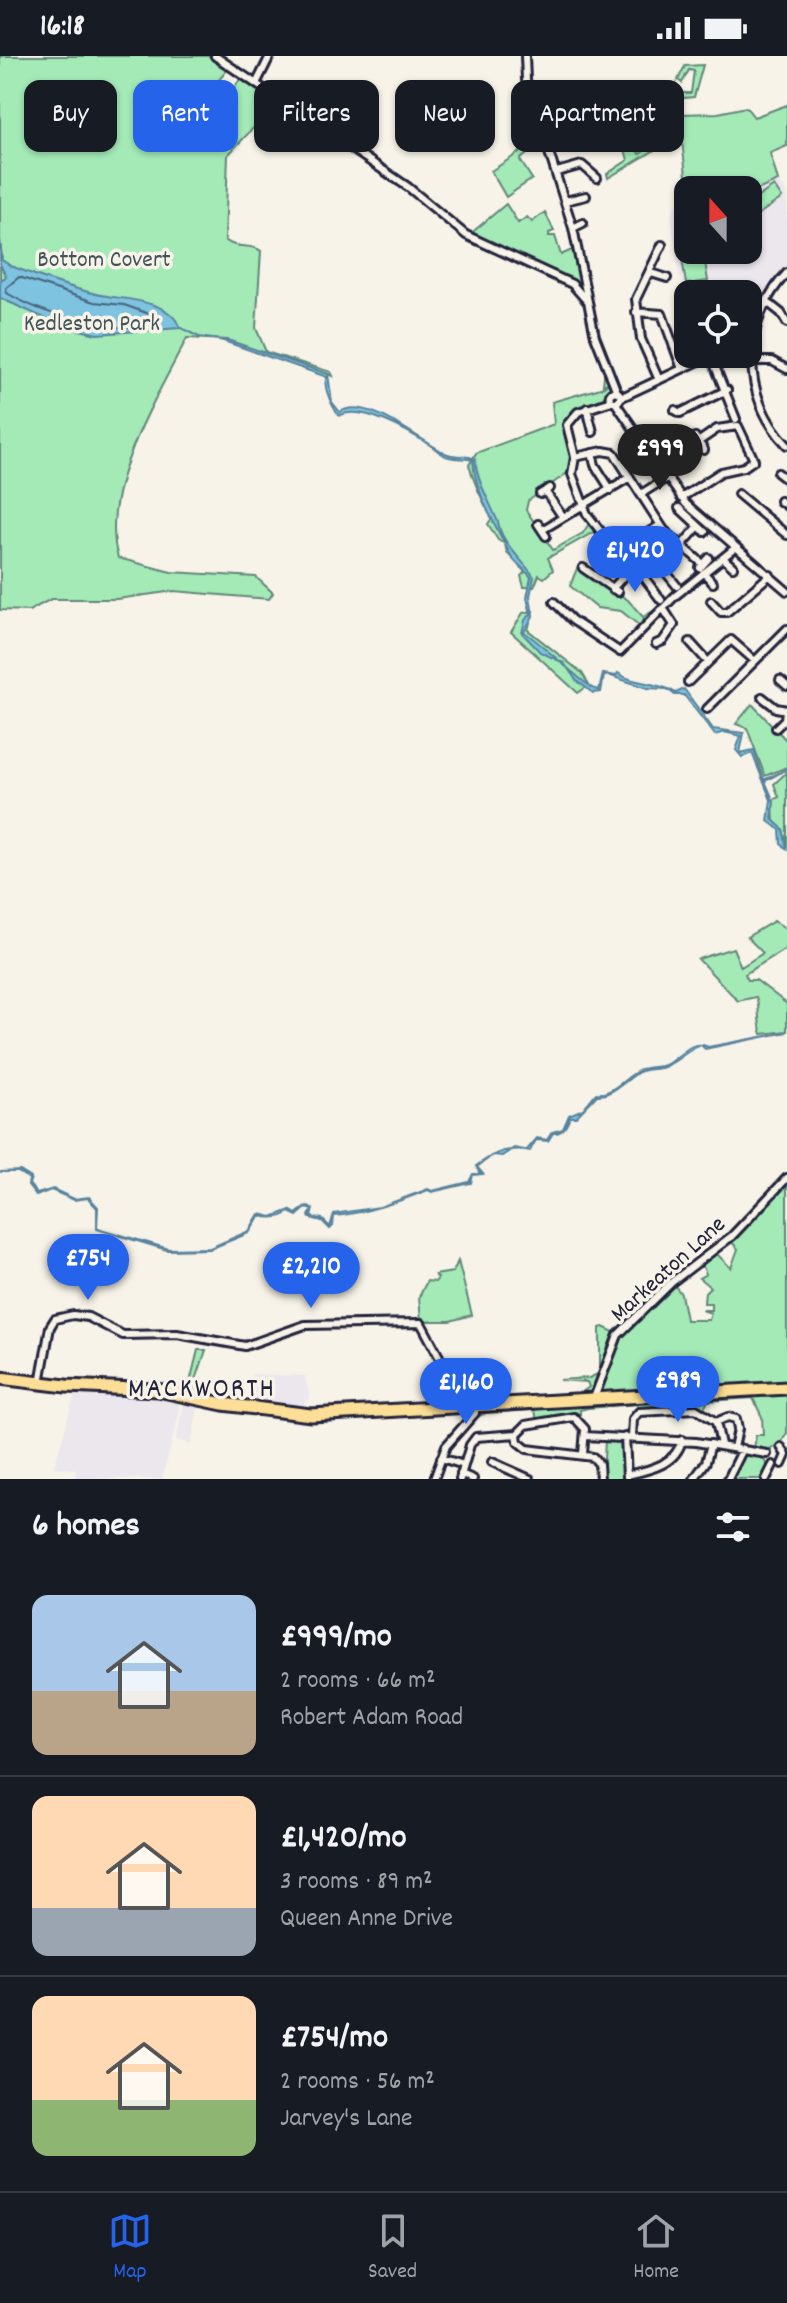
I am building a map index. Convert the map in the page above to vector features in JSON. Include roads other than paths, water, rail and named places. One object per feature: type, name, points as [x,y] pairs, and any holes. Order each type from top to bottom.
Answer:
[{"type":"highway","points":[[0,1378],[158,1390],[205,1401],[294,1414],[359,1413],[470,1402],[787,1388]]},
{"type":"street","points":[[215,56],[254,83]]},
{"type":"street","points":[[258,80],[270,56]]},
{"type":"street","points":[[525,56],[528,88],[573,228],[579,285],[587,301],[616,397],[681,498],[735,548],[786,589]]},
{"type":"street","points":[[356,152],[408,187],[466,235],[579,285]]},
{"type":"street","points":[[557,172],[582,165],[597,178]]},
{"type":"street","points":[[565,201],[586,196]]},
{"type":"street","points":[[573,228],[583,223]]},
{"type":"street","points":[[659,380],[641,339],[636,312],[637,294],[651,273],[662,245]]},
{"type":"street","points":[[651,273],[664,276]]},
{"type":"street","points":[[762,314],[787,273]]},
{"type":"street","points":[[767,302],[781,313],[787,323]]},
{"type":"street","points":[[636,312],[662,314],[682,369],[587,408],[574,415],[567,425],[575,457],[572,474],[589,517],[616,553],[634,569],[661,602],[674,625],[659,645]]},
{"type":"street","points":[[762,361],[772,361],[787,369]]},
{"type":"street","points":[[681,498],[721,472],[754,461],[718,368]]},
{"type":"street","points":[[752,368],[756,389],[775,431],[787,445]]},
{"type":"street","points":[[678,413],[727,390]]},
{"type":"street","points":[[587,408],[594,427]]},
{"type":"street","points":[[704,450],[697,440],[737,422]]},
{"type":"street","points":[[624,467],[646,458],[639,447]]},
{"type":"street","points":[[575,457],[611,452],[624,467],[660,525],[713,583]]},
{"type":"street","points":[[592,453],[595,465],[611,490]]},
{"type":"street","points":[[778,473],[787,480]]},
{"type":"street","points":[[542,530],[630,477]]},
{"type":"street","points":[[641,494],[668,477]]},
{"type":"street","points":[[545,491],[562,516]]},
{"type":"street","points":[[738,494],[787,535]]},
{"type":"street","points":[[588,569],[615,590],[634,569],[702,530],[679,512]]},
{"type":"street","points":[[616,553],[660,525]]},
{"type":"street","points":[[554,602],[572,620],[618,652],[623,651],[661,602],[702,569],[735,548]]},
{"type":"street","points":[[702,569],[709,558]]},
{"type":"street","points":[[723,558],[733,567]]},
{"type":"street","points":[[655,559],[677,586]]},
{"type":"street","points":[[711,601],[722,613],[770,575]]},
{"type":"street","points":[[707,709],[787,629]]},
{"type":"street","points":[[688,682],[731,640],[755,661]]},
{"type":"street","points":[[692,645],[708,662]]},
{"type":"street","points":[[780,680],[787,686]]},
{"type":"street","points":[[763,700],[786,710],[785,719],[776,728]]},
{"type":"street","name":"Markeaton Lane","points":[[594,1398],[618,1335],[681,1274],[732,1236],[787,1178]]},
{"type":"street","points":[[40,1383],[50,1327],[55,1319],[73,1315],[88,1317],[123,1335],[156,1332],[245,1346],[305,1325],[421,1323],[475,1413],[450,1441],[434,1479]]},
{"type":"street","points":[[682,1440],[678,1452],[670,1461],[627,1477],[628,1437],[633,1419],[644,1410],[693,1409],[716,1422],[721,1445]]},
{"type":"street","points":[[473,1479],[461,1476],[471,1442],[480,1435],[517,1434],[526,1425],[574,1417],[583,1424],[583,1454]]},
{"type":"street","points":[[716,1422],[727,1417],[736,1419],[738,1448],[728,1479]]},
{"type":"street","points":[[517,1434],[518,1442],[527,1449],[583,1454],[599,1464],[600,1479]]},
{"type":"street","points":[[585,1436],[682,1440],[721,1445],[767,1454],[773,1465]]},
{"type":"street","points":[[694,1479],[704,1467],[711,1444]]},
{"type":"street","points":[[767,1454],[772,1448],[783,1444],[786,1455],[782,1464]]},
{"type":"street","points":[[441,1458],[464,1465]]},
{"type":"street","points":[[492,1462],[525,1478]]},
{"type":"street","points":[[773,1465],[782,1464]]},
{"type":"street","points":[[782,1464],[787,1472]]},
{"type":"street","points":[[766,1479],[773,1465]]},
{"type":"water","points":[[0,238],[2,260],[11,266],[85,291],[156,306],[175,318],[180,328],[97,334],[62,326],[0,298],[0,280],[6,277],[0,264]]},
{"type":"water","points":[[223,341],[328,374],[332,402],[340,412],[351,408],[378,414],[445,453],[475,459],[481,483],[503,537],[534,577],[530,596],[533,616],[524,632],[559,661],[540,652],[522,633],[525,620],[531,614],[527,598],[531,577],[512,557],[493,521],[477,484],[473,460],[444,455],[412,434],[372,416],[348,413],[339,416],[328,395],[327,377]]},
{"type":"water","points":[[568,668],[599,690],[603,674],[616,676],[618,673],[631,680],[661,686],[676,693],[684,689],[713,729],[744,733],[740,753],[754,750],[764,780],[787,769],[765,781],[774,802],[772,819],[783,829],[787,849],[781,844],[780,830],[768,821],[771,800],[752,753],[742,757],[736,750],[741,736],[724,732],[715,735],[684,695],[675,695],[667,689],[647,688],[608,675],[604,676],[601,692],[593,693],[576,680]]},
{"type":"water","points":[[787,1032],[705,1049],[701,1045],[708,1047]]},
{"type":"water","points":[[701,1045],[664,1067],[639,1072],[614,1090],[603,1095],[597,1095],[576,1117],[570,1117],[563,1129],[569,1115],[583,1109],[596,1093],[608,1092],[635,1073],[665,1065],[691,1047]]},
{"type":"water","points":[[563,1129],[553,1133],[548,1141],[536,1140],[530,1151],[524,1150],[537,1138],[547,1140],[552,1132]]},
{"type":"water","points":[[491,1156],[477,1167],[483,1174],[473,1175],[471,1183],[432,1192],[428,1190],[380,1207],[428,1189],[432,1191],[469,1182],[473,1174],[480,1174],[476,1166]]},
{"type":"water","points":[[20,1171],[31,1178],[29,1184],[37,1194],[53,1189],[74,1199],[89,1197],[98,1207],[97,1228],[97,1208],[88,1198],[74,1200],[51,1190],[36,1196],[28,1186],[29,1179],[18,1172],[0,1172]]},
{"type":"water","points":[[307,1206],[313,1209],[311,1217],[322,1219],[330,1227],[334,1214],[380,1207],[334,1216],[330,1229],[322,1221],[310,1218],[312,1210],[306,1208],[297,1216],[289,1212],[272,1217],[290,1210],[296,1214]]},
{"type":"water","points":[[259,1214],[272,1217],[260,1216],[249,1233],[210,1249],[167,1250],[97,1228],[169,1249],[210,1248],[249,1231]]},
{"type":"waterway","points":[[181,328],[199,337],[226,341]]},
{"type":"district","name":"MACKWORTH","points":[[202,1386]]},
{"type":"park label","name":"Bottom Covert","points":[[104,258]]},
{"type":"park label","name":"Kedleston Park","points":[[92,322]]}]
